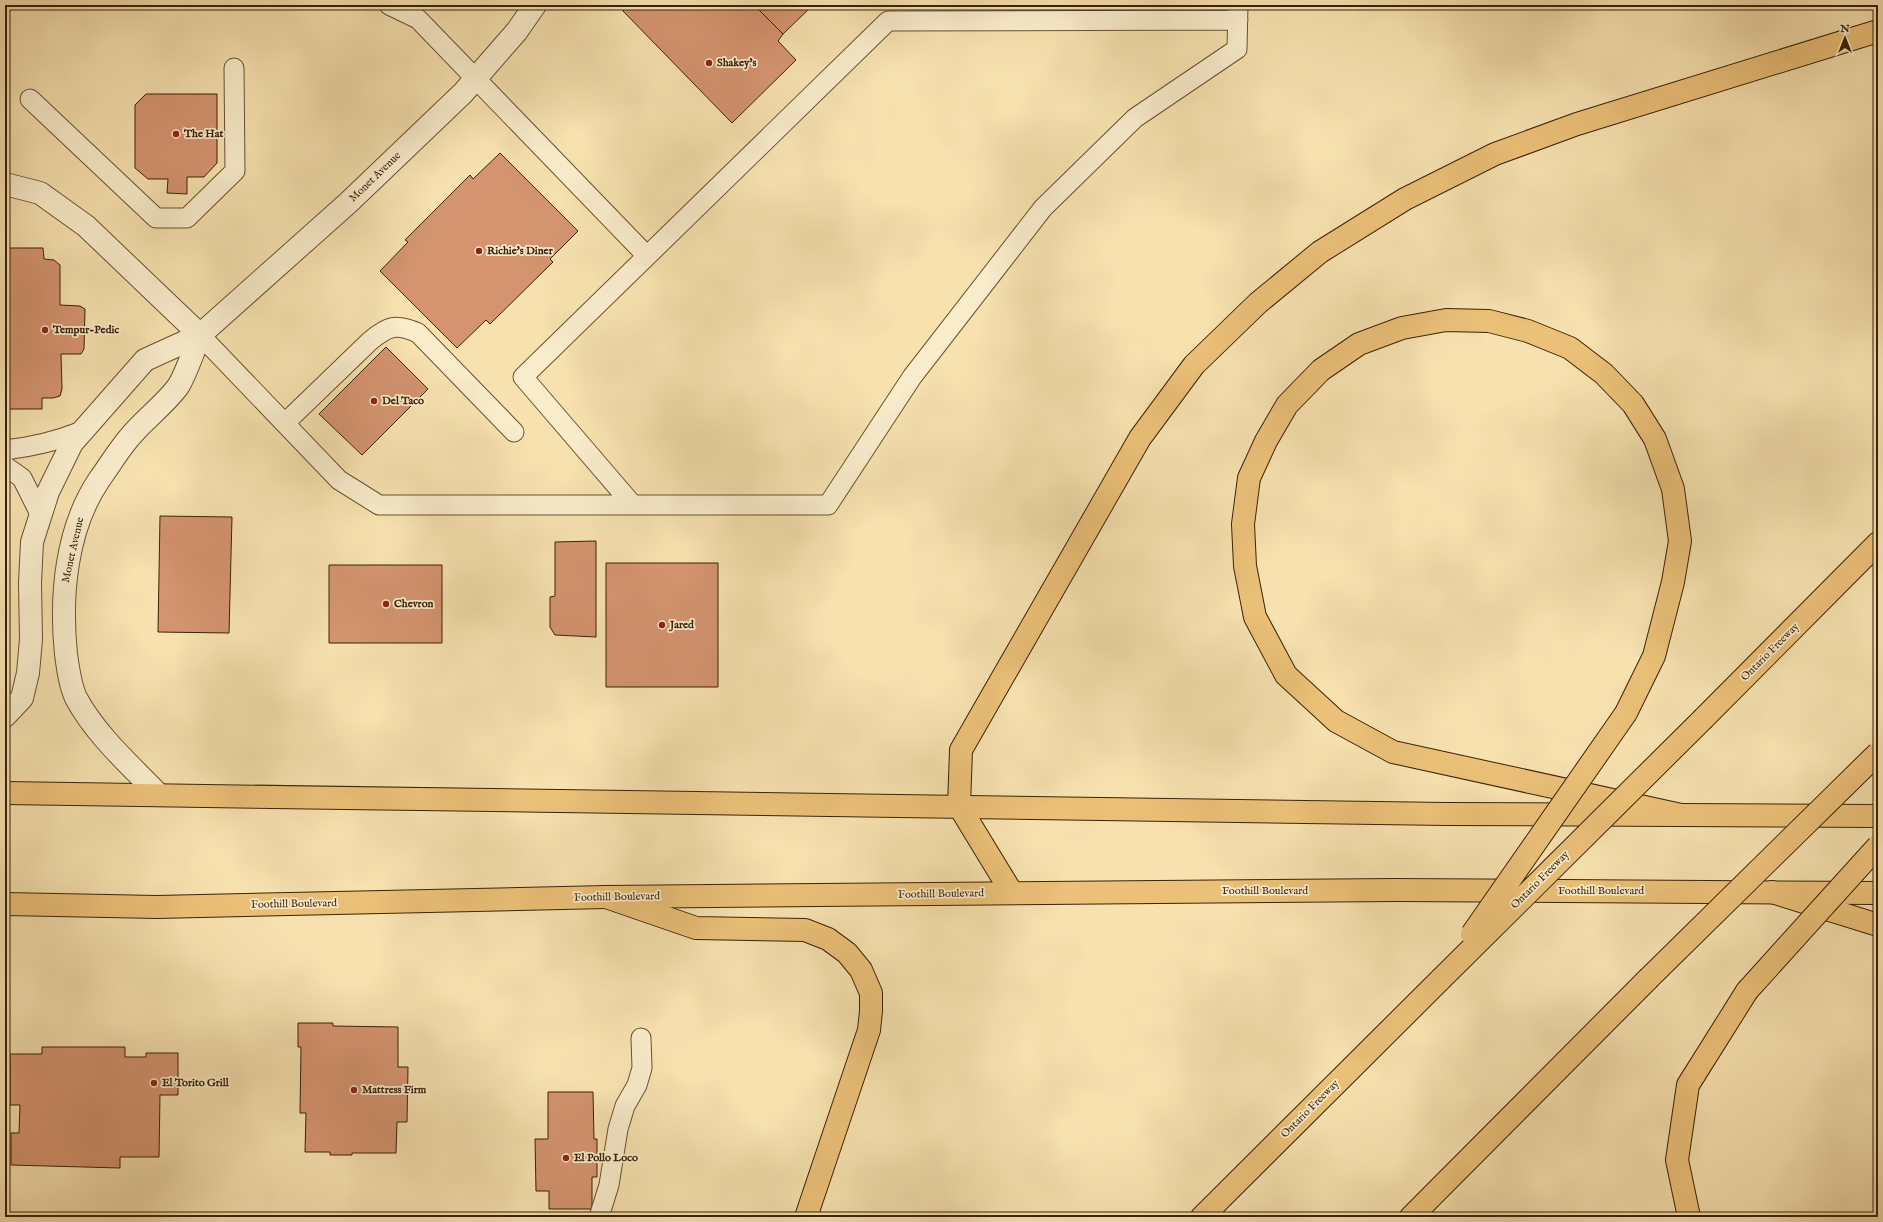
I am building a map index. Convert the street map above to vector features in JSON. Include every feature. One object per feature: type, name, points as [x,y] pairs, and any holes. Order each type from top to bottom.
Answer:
[{"type":"main road","points":[[1012,893],[959,806],[961,750],[1140,438],[1194,364],[1258,303],[1320,252],[1405,199],[1495,154],[1577,124],[1878,31]]},
{"type":"main road","points":[[1440,979],[1626,713],[1654,656],[1673,582],[1680,541],[1673,488],[1655,439],[1633,404],[1604,374],[1570,348],[1528,330],[1489,322],[1446,320],[1402,328],[1360,344],[1321,370],[1287,405],[1266,441],[1249,478],[1243,524],[1245,566],[1255,617],[1286,675],[1336,721],[1393,752],[1681,815]]},
{"type":"main road","name":"Ontario Freeway","points":[[1202,1217],[1878,543]]},
{"type":"main road","points":[[1411,1217],[1878,753]]},
{"type":"main road","points":[[5,793],[158,794],[490,801],[959,806],[1447,814],[1878,816]]},
{"type":"main road","points":[[1689,1217],[1677,1160],[1688,1085],[1747,991],[1878,846]]},
{"type":"main road","name":"Foothill Boulevard","points":[[5,904],[157,907],[606,897],[1395,890],[1878,893]]},
{"type":"main road","points":[[1772,892],[1878,925]]},
{"type":"main road","points":[[606,897],[696,928],[805,930],[828,939],[848,953],[861,970],[871,993],[872,1011],[869,1030],[806,1217]]},
{"type":"street","name":"Monet Avenue","points":[[5,716],[22,698],[28,673],[31,639],[30,582],[32,542],[48,492],[69,449],[82,431],[145,360],[200,335],[348,202],[463,93],[475,77],[517,31],[535,5]]},
{"type":"street","points":[[5,184],[40,193],[86,226],[200,335]]},
{"type":"street","name":"Monet Avenue","points":[[158,794],[109,743],[89,718],[75,696],[68,671],[65,640],[64,585],[72,546],[82,511],[98,482],[129,438],[179,385],[200,335]]},
{"type":"lane","points":[[389,5],[418,18],[647,256]]},
{"type":"lane","points":[[200,335],[339,480],[379,505],[828,505],[912,377],[1043,208],[1135,118],[1237,49],[1238,12],[888,21],[523,377],[632,504]]},
{"type":"lane","points":[[30,100],[156,218],[187,218],[235,171],[234,68]]},
{"type":"lane","points":[[285,423],[370,341],[383,330],[395,326],[408,328],[418,333],[514,432]]},
{"type":"lane","points":[[5,450],[35,446],[62,439],[82,431]]},
{"type":"lane","points":[[5,466],[22,478],[41,516]]},
{"type":"lane","points":[[599,1217],[609,1185],[618,1129],[625,1106],[637,1085],[642,1068],[641,1038]]},
{"type":"building","points":[[626,5],[754,5],[783,34],[778,41],[796,60],[732,123],[623,11]]},
{"type":"building","points":[[754,5],[813,5],[783,34]]},
{"type":"building","name":"The Hat","points":[[146,94],[217,94],[217,163],[204,177],[187,177],[187,194],[167,193],[168,179],[148,179],[135,168],[135,105]]},
{"type":"building","name":"Richie's Diner","points":[[500,153],[578,231],[550,259],[553,262],[490,324],[486,320],[457,348],[380,271],[408,242],[405,240],[470,175],[473,179]]},
{"type":"building","name":"Tempur-Pedic","points":[[5,248],[43,248],[44,259],[54,260],[60,265],[60,305],[80,306],[85,309],[84,349],[81,354],[61,354],[62,389],[60,396],[53,398],[42,398],[42,409],[5,409]]},
{"type":"building","name":"Del Taco","points":[[386,347],[428,389],[362,455],[319,414]]},
{"type":"building","points":[[160,516],[232,517],[229,633],[158,632]]},
{"type":"building","points":[[596,541],[596,637],[555,635],[550,627],[550,597],[555,596],[555,542]]},
{"type":"building","name":"Jared","points":[[606,563],[718,563],[718,687],[606,687]]},
{"type":"building","name":"Chevron","points":[[329,565],[442,565],[442,643],[329,643]]},
{"type":"building","name":"Mattress Firm","points":[[298,1023],[333,1023],[333,1026],[398,1027],[398,1067],[408,1067],[407,1122],[397,1122],[396,1153],[352,1153],[352,1155],[330,1155],[330,1152],[305,1152],[306,1113],[300,1113],[301,1047],[298,1047]]},
{"type":"building","points":[[42,1047],[125,1047],[125,1057],[146,1057],[146,1053],[178,1053],[178,1095],[160,1095],[159,1157],[120,1157],[120,1168],[11,1165],[11,1133],[19,1133],[20,1105],[10,1105],[10,1054],[42,1054]]},
{"type":"building","name":"El Pollo Loco","points":[[548,1092],[593,1092],[594,1139],[597,1139],[597,1177],[592,1177],[592,1209],[549,1209],[549,1191],[536,1191],[535,1139],[548,1139]]},
{"type":"place","name":"Shakey's","points":[[709,63]]},
{"type":"place","name":"The Hat","points":[[176,134]]},
{"type":"place","name":"Richie's Diner","points":[[479,251]]},
{"type":"place","name":"Tempur-Pedic","points":[[45,330]]},
{"type":"place","name":"Del Taco","points":[[374,401]]},
{"type":"place","name":"Chevron","points":[[386,604]]},
{"type":"place","name":"Jared","points":[[662,625]]},
{"type":"place","name":"El Torito Grill","points":[[154,1083]]},
{"type":"place","name":"Mattress Firm","points":[[354,1090]]},
{"type":"place","name":"El Pollo Loco","points":[[566,1158]]}]
